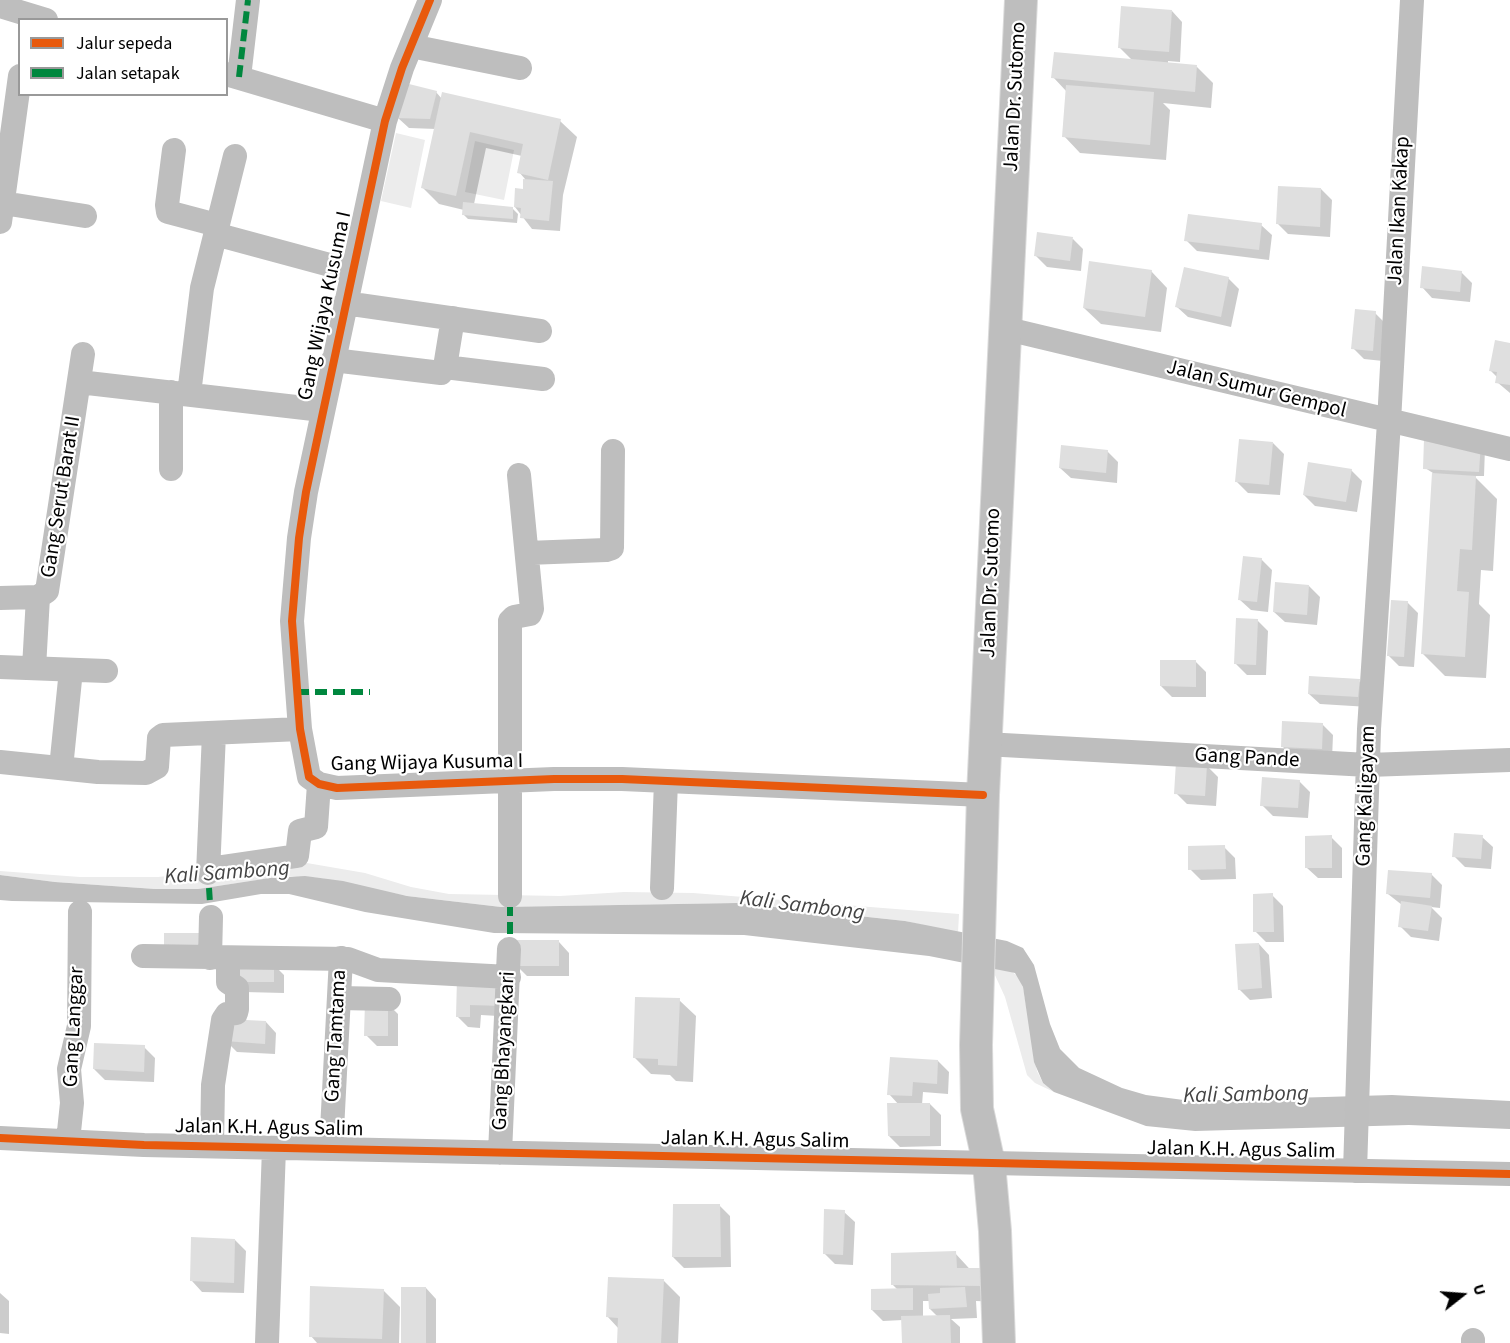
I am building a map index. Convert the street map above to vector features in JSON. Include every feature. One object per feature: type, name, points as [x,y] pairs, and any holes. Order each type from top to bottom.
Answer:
[{"type":"main road","name":"Jalan Dr. Sutomo","points":[[999,1343],[995,1231],[989,1164],[977,1110],[978,973],[983,795],[1003,328],[1021,0]]},
{"type":"street","points":[[248,0],[233,75],[385,121]]},
{"type":"street","name":"Gang Wijaya Kusuma I","points":[[430,0],[385,121],[306,492],[293,593],[293,643],[300,729],[308,775],[319,784],[337,788],[554,779],[666,781],[983,795]]},
{"type":"street","name":"Jalan Ikan Kakap","points":[[1389,422],[1412,0]]},
{"type":"street","points":[[0,6],[37,14]]},
{"type":"street","points":[[411,46],[520,68]]},
{"type":"street","points":[[18,90],[1,213],[85,216]]},
{"type":"street","points":[[174,150],[166,205],[168,212],[352,272]]},
{"type":"street","points":[[171,470],[180,393],[216,229],[235,156]]},
{"type":"street","points":[[345,303],[540,331]]},
{"type":"street","points":[[333,360],[441,373],[445,367],[453,318]]},
{"type":"street","name":"Jalan Sumur Gempol","points":[[1003,328],[1389,422],[1510,449]]},
{"type":"street","name":"Gang Serut Barat II","points":[[0,598],[38,597],[45,594],[47,589],[52,543],[67,468],[83,354]]},
{"type":"street","points":[[445,367],[543,379]]},
{"type":"street","points":[[79,382],[322,410]]},
{"type":"street","name":"Gang Kaligayam","points":[[1355,1171],[1368,765],[1389,422]]},
{"type":"street","points":[[527,553],[612,548],[614,451]]},
{"type":"street","points":[[510,896],[512,782],[510,621],[514,617],[532,612],[519,476]]},
{"type":"street","points":[[33,668],[38,597]]},
{"type":"street","points":[[0,667],[106,672]]},
{"type":"street","points":[[61,768],[71,670]]},
{"type":"street","points":[[0,762],[150,773],[157,768],[160,736],[300,729]]},
{"type":"street","points":[[214,733],[208,871],[297,856],[300,831],[316,827],[319,784]]},
{"type":"street","name":"Gang Pande","points":[[985,744],[1368,765],[1510,760]]},
{"type":"street","points":[[662,888],[666,781]]},
{"type":"street","name":"Gang Langgar","points":[[68,1141],[72,1103],[69,1069],[79,1026],[80,912]]},
{"type":"street","points":[[211,917],[219,958],[228,982],[237,988],[236,1013],[226,1015],[224,1020],[212,1098],[212,1146]]},
{"type":"street","name":"Gang Bhayangkari","points":[[500,1153],[510,949]]},
{"type":"street","points":[[143,956],[341,958],[378,970],[508,977]]},
{"type":"street","name":"Gang Tamtama","points":[[331,1149],[341,958]]},
{"type":"street","points":[[339,998],[389,999]]},
{"type":"street","name":"Jalan K.H. Agus Salim","points":[[0,1138],[274,1148],[1510,1174]]},
{"type":"street","points":[[267,1343],[274,1148]]},
{"type":"shaded area","points":[[396,133],[425,140],[411,208],[381,201]]},
{"type":"shaded area","points":[[475,141],[514,150],[504,200],[465,192]]},
{"type":"shaded area","points":[[301,862],[365,873],[411,887],[449,894],[560,896],[624,892],[693,893],[959,914],[958,933],[905,921],[737,903],[501,907],[407,896],[320,878],[285,876],[198,889],[155,889],[55,882],[0,875],[0,871],[80,877],[158,877]]},
{"type":"shaded area","points":[[0,875],[55,882],[155,889],[198,889],[270,878],[305,876],[343,881],[407,896],[501,907],[737,903],[905,921],[1007,941],[1023,948],[1034,965],[1050,1024],[1060,1049],[1079,1068],[1122,1088],[1146,1095],[1191,1101],[1392,1095],[1510,1101],[1510,1129],[1409,1125],[1195,1131],[1146,1126],[1054,1092],[1043,1083],[1034,1062],[1023,987],[1015,973],[929,956],[744,935],[494,933],[365,912],[289,894],[261,894],[202,904],[0,900]]},
{"type":"shaded area","points":[[958,961],[1009,970],[1018,976],[1023,987],[1037,1071],[1043,1083],[1054,1092],[1035,1083],[1027,1075],[1005,997],[994,973],[985,968]]},
{"type":"building","points":[[1121,6],[1172,10],[1169,52],[1118,48]]},
{"type":"building","points":[[1054,52],[1197,65],[1195,92],[1051,78]]},
{"type":"building","points":[[405,83],[437,91],[430,119],[396,118]]},
{"type":"building","points":[[1066,85],[1154,92],[1150,145],[1062,137]]},
{"type":"building","points":[[442,92],[561,119],[548,180],[517,173],[523,144],[470,132],[456,196],[421,188]]},
{"type":"building","points":[[523,179],[553,181],[549,221],[520,218],[521,208],[514,207],[515,188],[523,189]]},
{"type":"building","points":[[1278,186],[1321,188],[1320,227],[1276,224]]},
{"type":"building","points":[[463,202],[513,207],[513,219],[462,215]]},
{"type":"building","points":[[1188,214],[1262,223],[1259,250],[1184,241]]},
{"type":"building","points":[[1037,232],[1073,237],[1070,261],[1034,256]]},
{"type":"building","points":[[1089,261],[1152,270],[1145,317],[1083,308]]},
{"type":"building","points":[[1422,266],[1462,271],[1460,292],[1420,288]]},
{"type":"building","points":[[1184,267],[1229,277],[1221,317],[1175,307]]},
{"type":"building","points":[[1355,309],[1376,311],[1373,351],[1351,349]]},
{"type":"building","points":[[1495,340],[1510,343],[1510,385],[1495,383],[1497,372],[1489,371]]},
{"type":"building","points":[[1239,439],[1273,442],[1269,485],[1235,482]]},
{"type":"building","points":[[1424,439],[1481,442],[1479,472],[1423,469]]},
{"type":"building","points":[[1061,445],[1108,450],[1106,473],[1059,468]]},
{"type":"building","points":[[1308,462],[1352,469],[1346,502],[1303,495]]},
{"type":"building","points":[[1432,473],[1476,476],[1472,550],[1460,549],[1457,591],[1469,592],[1465,657],[1421,654]]},
{"type":"building","points":[[1243,556],[1262,558],[1257,602],[1238,600]]},
{"type":"building","points":[[1275,582],[1309,585],[1307,615],[1273,612]]},
{"type":"building","points":[[1391,600],[1408,601],[1404,657],[1387,656]]},
{"type":"building","points":[[1236,618],[1258,619],[1256,665],[1234,664]]},
{"type":"building","points":[[1160,660],[1196,660],[1196,687],[1160,686]]},
{"type":"building","points":[[1309,676],[1360,679],[1358,697],[1308,694]]},
{"type":"building","points":[[1282,721],[1323,723],[1322,749],[1281,747]]},
{"type":"building","points":[[1176,762],[1207,765],[1205,796],[1174,794]]},
{"type":"building","points":[[1262,777],[1300,780],[1298,808],[1260,806]]},
{"type":"building","points":[[1454,833],[1483,835],[1481,859],[1452,857]]},
{"type":"building","points":[[1332,835],[1332,868],[1305,868],[1305,836]]},
{"type":"building","points":[[1225,845],[1226,869],[1188,870],[1188,846]]},
{"type":"building","points":[[1388,870],[1432,873],[1430,898],[1386,894]]},
{"type":"building","points":[[1273,893],[1274,932],[1253,932],[1253,894]]},
{"type":"building","points":[[1401,901],[1432,906],[1428,931],[1398,927]]},
{"type":"building","points":[[164,933],[208,933],[207,955],[164,954]]},
{"type":"building","points":[[514,940],[559,940],[559,966],[514,966]]},
{"type":"building","points":[[1259,943],[1262,988],[1238,990],[1235,944]]},
{"type":"building","points":[[232,962],[274,962],[274,982],[231,982]]},
{"type":"building","points":[[457,978],[505,980],[504,1006],[470,1005],[470,1017],[456,1017]]},
{"type":"building","points":[[635,997],[680,998],[677,1066],[658,1065],[658,1059],[633,1058]]},
{"type":"building","points":[[365,1001],[388,1002],[388,1036],[364,1036]]},
{"type":"building","points":[[226,1019],[266,1021],[265,1044],[225,1041]]},
{"type":"building","points":[[94,1043],[145,1045],[144,1072],[93,1069]]},
{"type":"building","points":[[890,1057],[938,1060],[937,1084],[913,1082],[912,1096],[887,1095]]},
{"type":"building","points":[[887,1103],[930,1103],[930,1136],[888,1136]]},
{"type":"building","points":[[673,1204],[720,1204],[721,1257],[672,1257]]},
{"type":"building","points":[[824,1209],[845,1210],[843,1255],[823,1254]]},
{"type":"building","points":[[191,1237],[235,1239],[234,1283],[190,1281]]},
{"type":"building","points":[[956,1251],[957,1268],[984,1268],[984,1286],[891,1285],[891,1253]]},
{"type":"building","points":[[608,1277],[664,1279],[661,1343],[617,1343],[618,1318],[606,1317]]},
{"type":"building","points":[[310,1286],[384,1289],[382,1339],[309,1337]]},
{"type":"building","points":[[401,1287],[426,1287],[426,1343],[401,1343]]},
{"type":"building","points":[[965,1287],[967,1307],[929,1309],[928,1294],[940,1293],[940,1288]]},
{"type":"building","points":[[913,1288],[913,1310],[871,1310],[871,1289]]},
{"type":"building","points":[[950,1315],[951,1343],[902,1343],[901,1316]]},
{"type":"marked path","points":[[239,77],[248,0]]},
{"type":"marked path","points":[[297,692],[370,692]]},
{"type":"marked path","points":[[209,888],[210,903]]},
{"type":"marked path","points":[[510,907],[510,934]]},
{"type":"cycle path","points":[[430,0],[402,68],[385,121],[306,492],[299,538],[292,621],[300,729],[309,777],[319,784],[337,788],[554,779],[622,779],[983,795]]},
{"type":"cycle path","points":[[0,1138],[144,1145],[1510,1174]]},
{"type":"water label","name":"Kali Sambong","points":[[227,874]]},
{"type":"water label","name":"Kali Sambong","points":[[802,907]]},
{"type":"water label","name":"Kali Sambong","points":[[1246,1096]]}]
